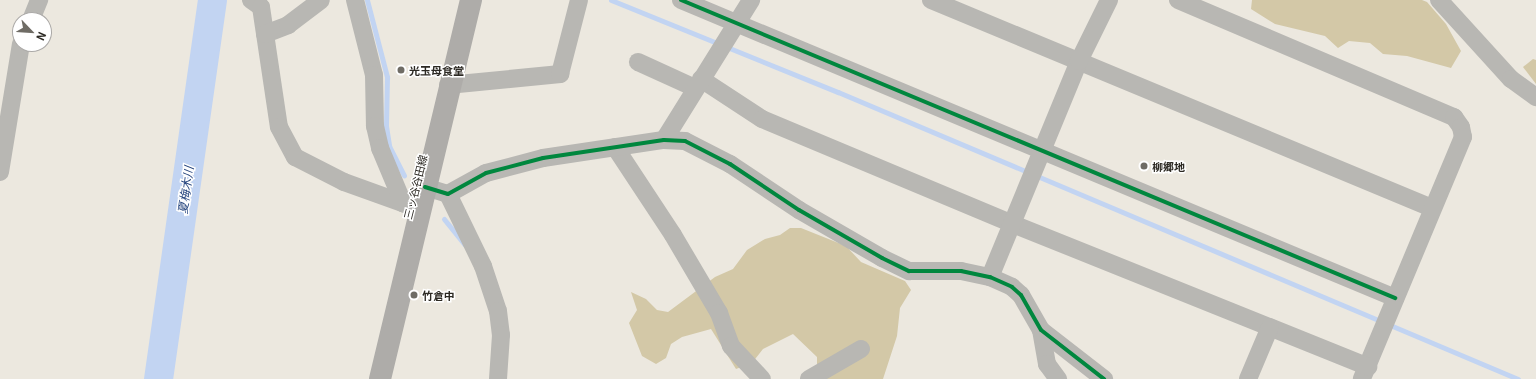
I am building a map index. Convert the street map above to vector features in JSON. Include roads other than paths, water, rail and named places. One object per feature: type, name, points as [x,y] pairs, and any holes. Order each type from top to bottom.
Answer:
[{"type":"main road","name":"三ッ谷谷田線","points":[[380,379],[411,206],[425,187],[448,85],[471,0]]},
{"type":"street","points":[[34,12],[39,0]]},
{"type":"street","points":[[265,34],[288,25],[321,0]]},
{"type":"street","points":[[355,0],[374,75],[375,126],[380,148],[411,206]]},
{"type":"street","points":[[448,85],[560,74],[579,0]]},
{"type":"street","points":[[681,0],[736,22],[1041,157],[1395,298]]},
{"type":"street","points":[[664,140],[751,0]]},
{"type":"street","points":[[931,0],[1432,208]]},
{"type":"street","points":[[990,277],[1030,185],[1078,61],[1109,0]]},
{"type":"street","points":[[638,62],[698,84],[762,119],[1013,224],[1270,327],[1365,373],[1432,208],[1463,137],[1461,127],[1454,117],[1178,0]]},
{"type":"street","points":[[1439,0],[1511,78],[1536,97]]},
{"type":"street","points":[[258,2],[265,34],[279,127],[295,157],[344,182],[411,206]]},
{"type":"street","points":[[0,172],[20,52]]},
{"type":"street","points":[[425,187],[448,194],[486,173],[508,166],[664,140],[694,144],[730,164],[790,204],[882,258],[909,270],[961,272],[990,277],[1012,287],[1021,295],[1041,330],[1047,364],[1058,379]]},
{"type":"street","points":[[615,147],[673,235],[719,313],[731,346],[762,379]]},
{"type":"street","points":[[448,194],[483,266],[498,311],[501,335],[498,379]]},
{"type":"street","points":[[1248,379],[1270,327]]},
{"type":"street","points":[[1041,330],[1104,379]]},
{"type":"street","points":[[809,379],[861,349]]},
{"type":"waterway","name":"夏梅木川","points":[[158,379],[212,0]]},
{"type":"waterway","points":[[367,0],[387,77],[386,126],[389,146],[404,175]]},
{"type":"waterway","points":[[611,0],[838,92],[1518,379]]},
{"type":"waterway","points":[[444,219],[465,245]]},
{"type":"place","name":"光玉母食堂","points":[[401,70]]},
{"type":"place","name":"柳郷地","points":[[1144,166]]},
{"type":"place","name":"竹倉中","points":[[414,295]]}]
